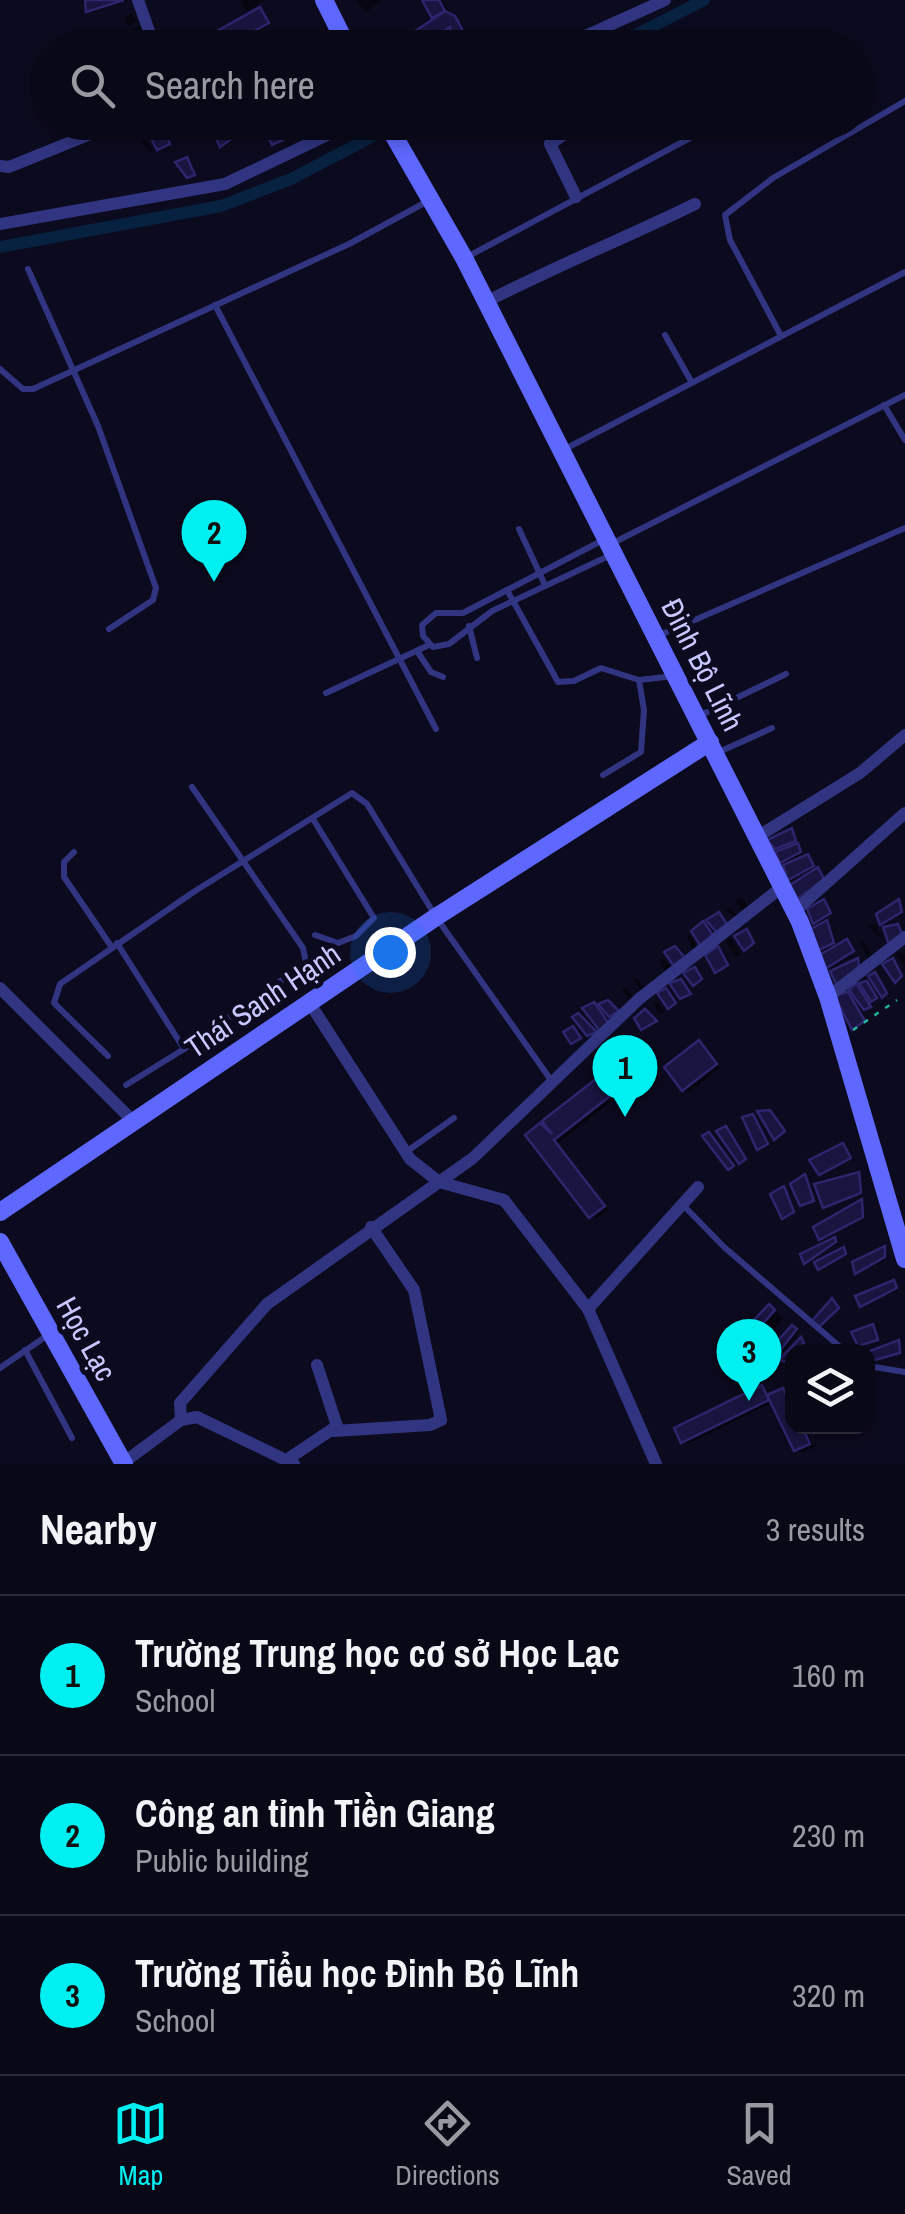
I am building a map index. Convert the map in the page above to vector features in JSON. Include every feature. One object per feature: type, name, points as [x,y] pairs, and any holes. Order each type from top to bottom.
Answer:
[{"type":"main road","points":[[324,0],[339,30]]},
{"type":"main road","name":"Đinh Bộ Lĩnh","points":[[396,140],[464,258],[795,911],[828,998],[902,1236],[905,1259]]},
{"type":"main road","name":"Thái Sanh Hạnh","points":[[1,1210],[436,917],[713,748]]},
{"type":"main road","name":"Học Lạc","points":[[0,1242],[118,1462]]},
{"type":"street","points":[[138,0],[149,30]]},
{"type":"street","points":[[599,30],[665,0]]},
{"type":"street","points":[[0,166],[9,167],[76,140]]},
{"type":"street","points":[[0,224],[224,184],[316,140]]},
{"type":"street","points":[[556,140],[550,144],[576,198]]},
{"type":"street","points":[[486,302],[560,262],[601,250],[695,204]]},
{"type":"street","points":[[758,837],[860,773],[905,735]]},
{"type":"street","points":[[795,911],[905,812]]},
{"type":"street","points":[[181,1420],[180,1403],[246,1334],[267,1304],[499,1136],[640,999],[782,887]]},
{"type":"street","points":[[828,998],[905,937]]},
{"type":"street","points":[[0,988],[134,1122]]},
{"type":"street","points":[[309,1002],[406,1153],[439,1182],[504,1200],[588,1309],[656,1464]]},
{"type":"street","points":[[588,1309],[698,1187]]},
{"type":"street","points":[[334,1431],[430,1426],[440,1420],[434,1373],[414,1290],[371,1227]]},
{"type":"street","points":[[118,1462],[181,1420],[197,1417],[291,1461],[337,1426],[317,1365]]},
{"type":"lane","points":[[875,118],[905,101]]},
{"type":"lane","points":[[464,258],[686,140]]},
{"type":"lane","points":[[780,334],[730,240],[725,215],[773,178],[838,140]]},
{"type":"lane","points":[[0,369],[23,389],[71,371],[349,244],[429,200]]},
{"type":"lane","points":[[28,269],[98,426],[156,588],[153,600],[110,628]]},
{"type":"lane","points":[[562,450],[905,272]]},
{"type":"lane","points":[[216,305],[436,728]]},
{"type":"lane","points":[[665,335],[691,381]]},
{"type":"lane","points":[[429,645],[422,625],[436,613],[455,625],[469,625],[610,546],[905,395]]},
{"type":"lane","points":[[884,406],[905,440]]},
{"type":"lane","points":[[519,528],[545,585]]},
{"type":"lane","points":[[656,636],[905,528]]},
{"type":"lane","points":[[326,694],[416,650],[429,645],[441,648],[455,625],[507,590],[539,573],[610,546]]},
{"type":"lane","points":[[507,590],[558,682],[574,681],[601,668],[639,680],[676,675]]},
{"type":"lane","points":[[469,625],[477,658]]},
{"type":"lane","points":[[416,650],[431,672],[443,677]]},
{"type":"lane","points":[[698,717],[786,674]]},
{"type":"lane","points":[[604,775],[634,758],[644,743],[639,680]]},
{"type":"lane","points":[[713,748],[772,728]]},
{"type":"lane","points":[[126,1085],[306,963],[303,948],[192,787]]},
{"type":"lane","points":[[108,1056],[52,997],[60,984],[114,945],[352,793],[360,795],[436,917],[554,1084]]},
{"type":"lane","points":[[314,819],[374,918],[356,936],[338,944],[316,935]]},
{"type":"lane","points":[[74,852],[64,862],[64,877],[184,1049]]},
{"type":"lane","points":[[406,1153],[454,1118]]},
{"type":"lane","points":[[682,1204],[724,1247],[837,1344]]},
{"type":"lane","points":[[0,1368],[51,1333]]},
{"type":"lane","points":[[25,1350],[72,1438]]},
{"type":"lane","points":[[875,1367],[905,1372]]},
{"type":"path","points":[[840,1039],[898,1000]]},
{"type":"building","points":[[85,0],[124,0],[86,12]]},
{"type":"building","points":[[422,0],[439,0],[445,11],[432,18]]},
{"type":"building","points":[[260,7],[269,23],[256,30],[219,30]]},
{"type":"building","points":[[445,11],[455,16],[462,30],[450,27],[417,30]]},
{"type":"building","points":[[152,140],[169,140],[170,144],[157,150]]},
{"type":"building","points":[[187,157],[195,175],[187,178],[175,162]]},
{"type":"building","points":[[792,828],[796,841],[775,849],[767,840]]},
{"type":"building","points":[[798,843],[801,852],[780,863],[775,852]]},
{"type":"building","points":[[808,854],[814,866],[788,880],[783,865]]},
{"type":"building","points":[[818,867],[824,879],[798,899],[790,885]]},
{"type":"building","points":[[824,899],[831,913],[813,924],[807,909]]},
{"type":"building","points":[[899,899],[902,912],[880,925],[876,914]]},
{"type":"building","points":[[719,912],[728,926],[718,934],[706,920]]},
{"type":"building","points":[[827,920],[834,943],[819,950],[809,930]]},
{"type":"building","points":[[703,921],[715,938],[701,947],[691,931]]},
{"type":"building","points":[[898,924],[903,936],[889,945],[883,927]]},
{"type":"building","points":[[747,929],[754,943],[744,951],[734,936]]},
{"type":"building","points":[[847,939],[854,951],[825,969],[816,957]]},
{"type":"building","points":[[675,946],[685,958],[675,968],[664,952]]},
{"type":"building","points":[[718,946],[728,965],[715,973],[705,955]]},
{"type":"building","points":[[858,958],[859,971],[837,986],[830,971]]},
{"type":"building","points":[[893,958],[902,976],[895,983],[882,964]]},
{"type":"building","points":[[695,967],[702,979],[693,986],[683,973]]},
{"type":"building","points":[[875,972],[887,993],[882,998],[868,976]]},
{"type":"building","points":[[681,979],[691,994],[680,999],[669,983]]},
{"type":"building","points":[[867,981],[877,998],[871,1002],[859,983]]},
{"type":"building","points":[[856,983],[871,1007],[864,1010],[849,990]]},
{"type":"building","points":[[666,988],[676,1003],[668,1009],[657,993]]},
{"type":"building","points":[[848,992],[865,1021],[852,1030],[834,995]]},
{"type":"building","points":[[608,1000],[619,1011],[609,1017],[598,1004]]},
{"type":"building","points":[[594,1002],[609,1024],[600,1031],[582,1008]]},
{"type":"building","points":[[645,1009],[657,1021],[641,1030],[634,1018]]},
{"type":"building","points":[[578,1013],[597,1032],[587,1036],[572,1017]]},
{"type":"building","points":[[573,1026],[581,1038],[571,1044],[563,1032]]},
{"type":"building","points":[[699,1040],[717,1064],[682,1091],[664,1067]]},
{"type":"building","points":[[642,1043],[656,1060],[554,1140],[605,1206],[589,1218],[525,1135],[540,1123],[552,1134],[542,1121]]},
{"type":"building","points":[[770,1110],[785,1131],[774,1140],[757,1111]]},
{"type":"building","points":[[753,1114],[768,1144],[757,1150],[742,1117]]},
{"type":"building","points":[[726,1126],[746,1159],[739,1164],[716,1131]]},
{"type":"building","points":[[709,1132],[734,1166],[728,1170],[702,1136]]},
{"type":"building","points":[[843,1143],[851,1158],[819,1175],[809,1160]]},
{"type":"building","points":[[859,1172],[861,1193],[823,1208],[814,1184]]},
{"type":"building","points":[[805,1174],[814,1201],[800,1206],[790,1184]]},
{"type":"building","points":[[784,1186],[794,1212],[782,1219],[770,1194]]},
{"type":"building","points":[[862,1199],[863,1217],[819,1240],[813,1227]]},
{"type":"building","points":[[835,1237],[836,1242],[804,1264],[800,1254]]},
{"type":"building","points":[[885,1246],[885,1257],[855,1274],[852,1262]]},
{"type":"building","points":[[844,1247],[846,1254],[818,1270],[814,1262]]},
{"type":"building","points":[[894,1280],[897,1288],[860,1307],[855,1296]]},
{"type":"building","points":[[832,1298],[839,1308],[818,1328],[812,1321]]},
{"type":"building","points":[[769,1304],[775,1310],[760,1327],[752,1322]]},
{"type":"building","points":[[873,1324],[878,1340],[857,1344],[851,1332]]},
{"type":"building","points":[[792,1325],[797,1329],[779,1352],[773,1346]]},
{"type":"building","points":[[899,1340],[900,1353],[875,1360],[875,1349]]},
{"type":"building","points":[[762,1385],[769,1400],[681,1443],[674,1428]]},
{"type":"building","points":[[783,1388],[785,1432],[767,1395]]},
{"type":"building","points":[[786,1434],[806,1434],[810,1444],[794,1451]]},
{"type":"waterway","points":[[645,30],[704,0]]},
{"type":"waterway","points":[[0,247],[221,206],[291,179],[366,140]]},
{"type":"place","name":"Công an tỉnh Tiền Giang","points":[[214,582]]},
{"type":"place","name":"Trường Trung học cơ sở Học Lạc","points":[[625,1117]]},
{"type":"place","name":"Trường Tiểu học Đinh Bộ Lĩnh","points":[[749,1401]]}]
